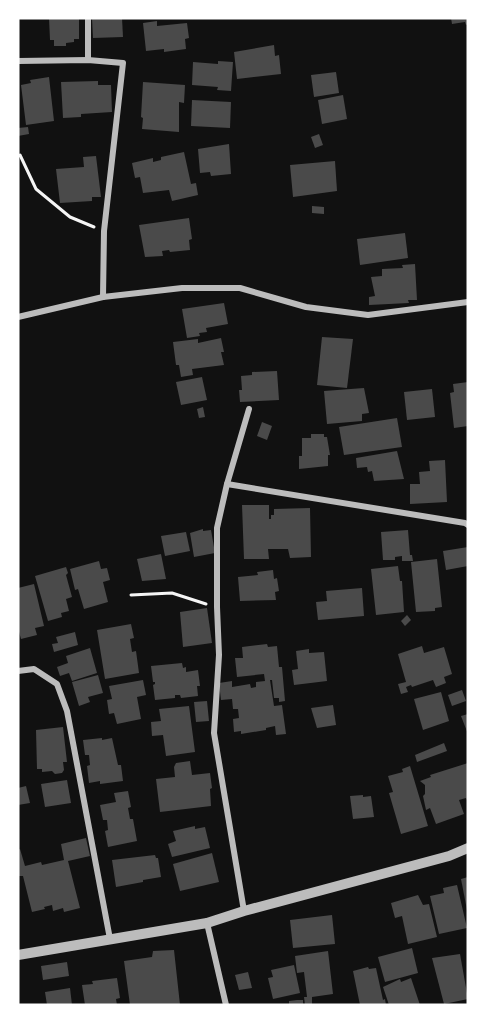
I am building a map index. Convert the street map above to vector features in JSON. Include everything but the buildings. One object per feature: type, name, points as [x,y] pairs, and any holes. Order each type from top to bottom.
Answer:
[{"type":"street","points":[[87,18],[88,60]]},
{"type":"street","points":[[18,61],[88,60],[123,63],[104,231],[103,297]]},
{"type":"street","points":[[18,317],[103,297],[182,288],[240,288],[306,307],[368,315],[468,302]]},
{"type":"street","points":[[244,911],[214,733],[219,655],[217,528],[249,409]]},
{"type":"street","points":[[227,484],[468,525]]},
{"type":"street","points":[[18,671],[34,669],[57,684],[67,711],[110,939]]},
{"type":"street","points":[[18,955],[207,923],[449,856],[468,848]]},
{"type":"street","points":[[207,923],[226,1005]]},
{"type":"path","points":[[18,156],[20,155],[36,189],[70,217],[104,231]]},
{"type":"path","points":[[131,595],[172,593],[217,607]]}]
